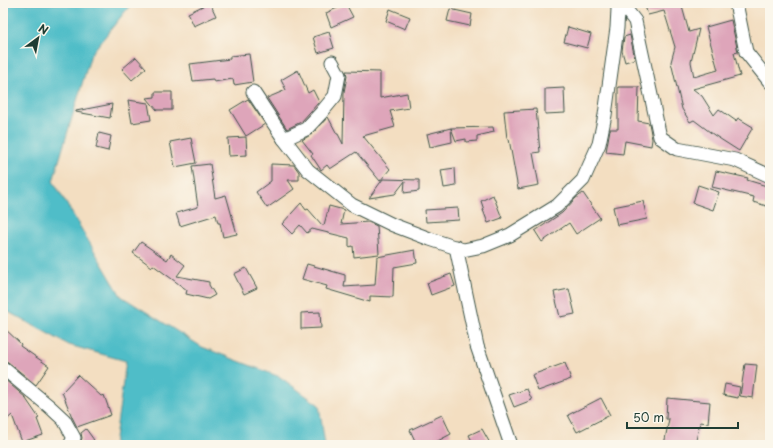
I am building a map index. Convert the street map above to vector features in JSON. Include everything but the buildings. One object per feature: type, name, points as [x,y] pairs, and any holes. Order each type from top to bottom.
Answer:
[{"type":"street","points":[[253,92],[284,139],[308,170],[352,205],[393,225],[464,250],[483,246],[510,235],[557,206],[583,180],[599,144],[605,115],[617,28],[617,3]]},
{"type":"street","points":[[621,3],[635,21],[660,137],[677,149],[735,160],[770,176]]},
{"type":"street","points":[[736,3],[746,52],[770,82]]},
{"type":"street","points":[[284,139],[306,129],[335,96],[339,75],[332,62]]},
{"type":"street","points":[[456,247],[477,346],[511,445]]},
{"type":"street","points":[[3,368],[64,420],[74,438],[70,445]]},
{"type":"water","points":[[3,3],[132,3],[91,54],[53,181],[121,296],[202,347],[280,377],[319,405],[325,445],[114,445],[126,361],[69,345],[3,309]]}]
